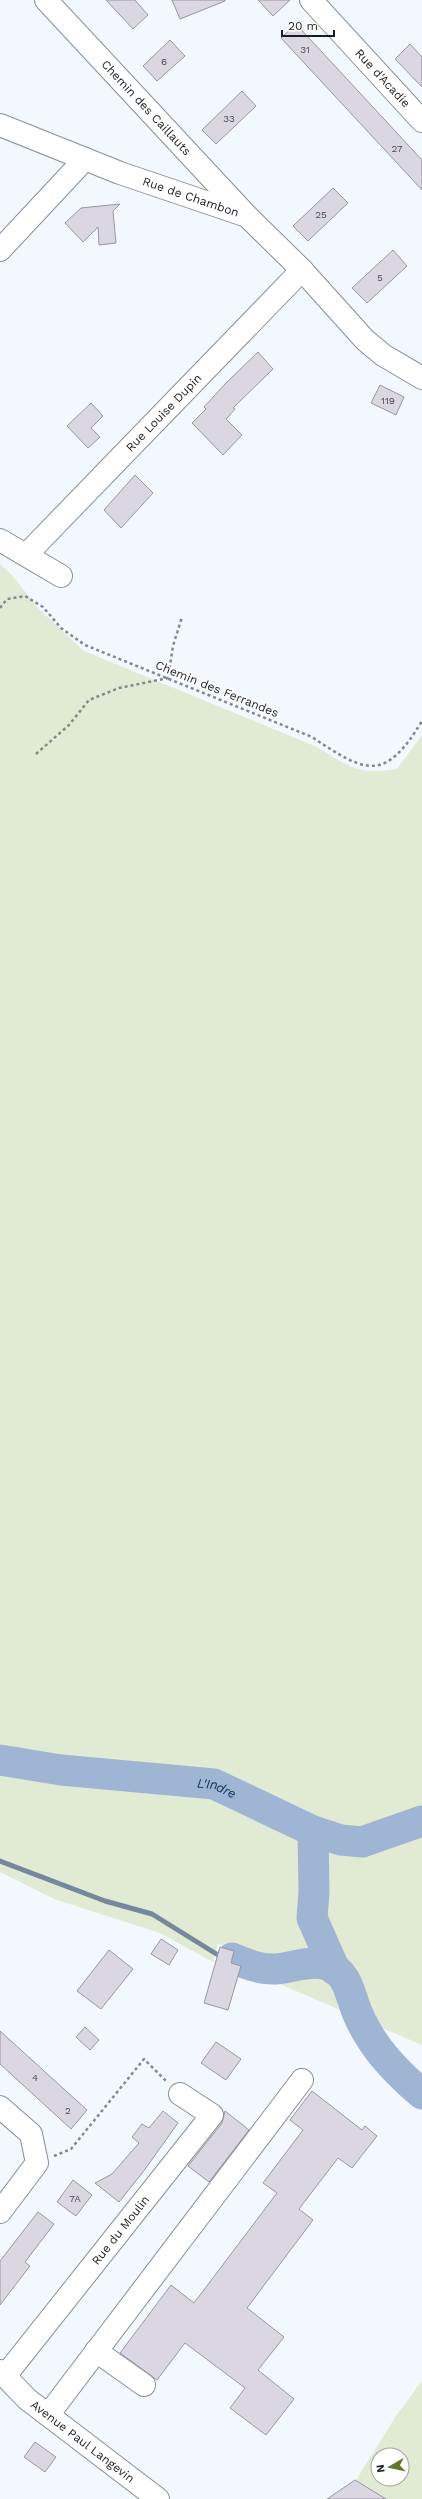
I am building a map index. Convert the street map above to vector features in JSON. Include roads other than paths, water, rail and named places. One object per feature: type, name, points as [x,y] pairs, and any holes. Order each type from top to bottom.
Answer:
[{"type":"street","name":"Chemin des Caillauts","points":[[46,0],[247,216]]},
{"type":"street","name":"Rue d'Acadie","points":[[311,0],[422,121]]},
{"type":"street","name":"Rue de Chambon","points":[[0,125],[120,173],[247,216],[302,270],[365,340],[383,355],[422,378]]},
{"type":"street","points":[[0,250],[85,159]]},
{"type":"street","name":"Rue Louise Dupin","points":[[26,555],[302,270]]},
{"type":"street","points":[[0,540],[61,576]]},
{"type":"street","points":[[48,2415],[302,2080]]},
{"type":"street","name":"Rue du Moulin","points":[[2,2378],[212,2115],[180,2094]]},
{"type":"street","points":[[0,2107],[31,2134],[37,2163],[0,2212]]},
{"type":"street","points":[[96,2351],[144,2385]]},
{"type":"street","name":"Avenue Paul Langevin","points":[[2,2378],[27,2399],[158,2499]]},
{"type":"waterway","name":"L'Indre","points":[[0,1760],[61,1770],[214,1784],[313,1831],[341,1840],[362,1842],[422,1821]]},
{"type":"waterway","points":[[313,1831],[314,1892],[312,1918],[335,1970]]},
{"type":"waterway","points":[[0,1861],[105,1901],[152,1914],[218,1955]]},
{"type":"waterway","points":[[232,1958],[264,1969],[276,1969],[315,1963],[321,1963],[334,1968],[344,1978],[357,2012],[369,2036],[393,2067],[422,2094]]}]
